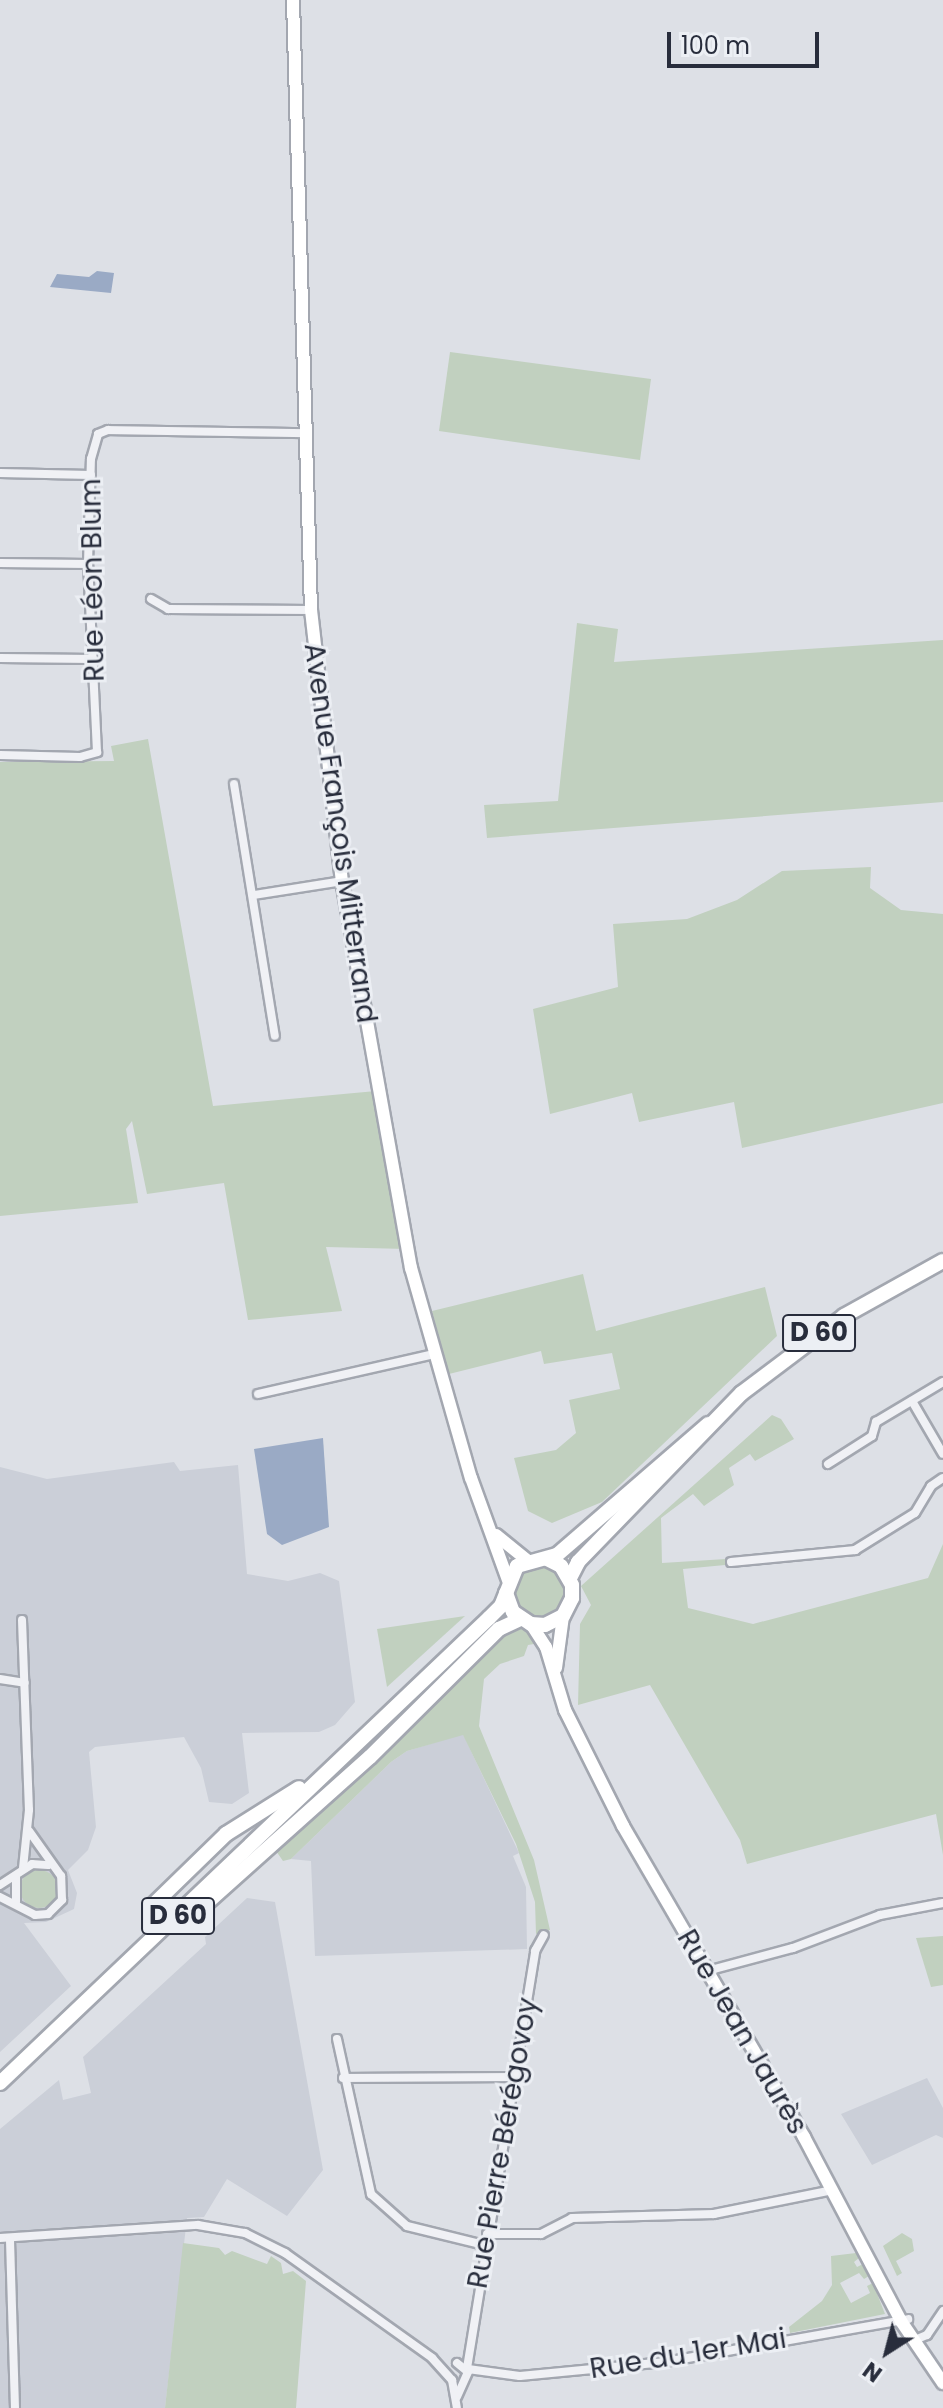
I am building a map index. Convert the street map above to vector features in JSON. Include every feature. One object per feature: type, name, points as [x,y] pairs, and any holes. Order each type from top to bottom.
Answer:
[{"type":"main road","name":"Avenue François Mitterrand","points":[[293,0],[311,610],[342,881],[392,1181],[434,1354],[507,1587]]},
{"type":"main road","name":"D 60","points":[[547,1559],[571,1545],[708,1424],[832,1325],[943,1261]]},
{"type":"main road","name":"D 60","points":[[570,1578],[578,1562],[708,1424]]},
{"type":"main road","points":[[491,1531],[527,1560],[547,1559],[570,1578],[572,1598],[563,1616],[556,1675]]},
{"type":"main road","points":[[527,1560],[507,1587],[556,1675]]},
{"type":"main road","name":"D 60","points":[[0,2083],[489,1618],[507,1587]]},
{"type":"main road","points":[[525,1621],[563,1616]]},
{"type":"main road","name":"D 60","points":[[0,2094],[370,1757],[499,1629],[525,1621]]},
{"type":"main road","name":"Rue Jean Jaurès","points":[[556,1675],[565,1710],[595,1773],[905,2320]]},
{"type":"main road","points":[[151,1907],[226,1834],[289,1797],[353,1747]]},
{"type":"main road","points":[[905,2320],[939,2363],[943,2383]]},
{"type":"street","name":"Rue Léon Blum","points":[[0,755],[80,757],[97,752],[99,743],[88,564],[92,446],[108,430],[305,433]]},
{"type":"street","points":[[0,473],[91,475]]},
{"type":"street","points":[[0,563],[88,564]]},
{"type":"street","points":[[151,599],[168,609],[311,610]]},
{"type":"street","points":[[0,658],[93,659]]},
{"type":"street","points":[[234,784],[275,1036]]},
{"type":"street","points":[[254,895],[342,881]]},
{"type":"street","points":[[258,1394],[434,1354]]},
{"type":"street","points":[[828,1464],[872,1436],[876,1422],[943,1382]]},
{"type":"street","points":[[912,1401],[943,1454]]},
{"type":"street","points":[[731,1562],[855,1550],[915,1513],[942,1478]]},
{"type":"street","points":[[16,1902],[28,1829],[22,1620]]},
{"type":"street","points":[[0,1679],[25,1683]]},
{"type":"street","points":[[0,1897],[16,1902],[35,1915],[59,1905],[64,1884],[28,1829]]},
{"type":"street","points":[[0,1885],[20,1871],[50,1865]]},
{"type":"street","points":[[707,1971],[793,1948],[880,1915],[943,1903]]},
{"type":"street","name":"Rue Pierre Bérégovoy","points":[[457,2398],[467,2368],[484,2245],[535,1951],[544,1935]]},
{"type":"street","points":[[337,2039],[365,2180],[383,2210],[423,2232],[484,2245]]},
{"type":"street","points":[[343,2078],[514,2077]]},
{"type":"street","points":[[487,2234],[541,2234],[572,2218],[714,2214],[833,2190]]},
{"type":"street","points":[[15,2408],[5,2239],[198,2225],[245,2233],[285,2253],[432,2358],[451,2377],[457,2408]]},
{"type":"street","points":[[918,2338],[943,2311]]},
{"type":"street","name":"Rue du 1er Mai","points":[[432,2358],[467,2368],[520,2376],[639,2365],[905,2320]]},
{"type":"street","points":[[451,2377],[455,2364],[467,2353]]},
{"type":"street","points":[[451,2377],[464,2380]]},
{"type":"shaded area","points":[[174,1462],[180,1471],[238,1465],[247,1574],[288,1581],[320,1573],[339,1581],[355,1702],[335,1725],[319,1732],[242,1733],[249,1793],[232,1804],[209,1802],[201,1768],[184,1737],[95,1747],[89,1752],[96,1827],[88,1850],[68,1870],[77,1893],[74,1909],[46,1922],[24,1923],[71,1986],[0,2052],[0,1467],[47,1479]]},
{"type":"shaded area","points":[[463,1734],[519,1853],[513,1856],[526,1887],[527,1949],[315,1956],[311,1861],[291,1859],[391,1762],[407,1751]]},
{"type":"shaded area","points":[[247,1898],[275,1902],[323,2170],[287,2216],[227,2179],[204,2217],[187,2218],[165,2408],[0,2408],[0,2129],[59,2080],[63,2100],[91,2093],[83,2057],[206,1944],[205,1937]]},
{"type":"shaded area","points":[[927,2078],[943,2108],[943,2138],[936,2135],[872,2165],[841,2114]]},
{"type":"green space","points":[[450,352],[651,379],[640,460],[439,431]]},
{"type":"green space","points":[[577,623],[618,629],[614,662],[943,640],[943,802],[487,838],[484,805],[558,801]]},
{"type":"green space","points":[[148,739],[213,1106],[376,1091],[407,1249],[326,1247],[342,1311],[248,1320],[224,1183],[147,1194],[132,1121],[126,1129],[138,1203],[0,1216],[0,762],[114,761],[111,746]]},
{"type":"green space","points":[[871,867],[870,888],[901,910],[943,914],[943,1103],[742,1148],[734,1102],[639,1122],[632,1093],[550,1114],[533,1009],[618,987],[613,924],[687,919],[737,900],[782,871]]},
{"type":"green space","points":[[583,1274],[596,1331],[765,1287],[777,1336],[602,1502],[552,1523],[528,1511],[514,1458],[556,1450],[576,1433],[569,1400],[620,1389],[612,1353],[544,1364],[541,1351],[449,1374],[432,1311]]},
{"type":"green space","points":[[772,1415],[781,1419],[794,1439],[755,1461],[750,1454],[729,1468],[734,1485],[704,1506],[693,1494],[661,1518],[662,1563],[726,1559],[725,1565],[683,1569],[688,1608],[753,1624],[928,1578],[943,1544],[943,1855],[936,1814],[747,1864],[740,1840],[650,1685],[578,1705],[580,1624],[591,1605],[581,1586]]},
{"type":"green space","points":[[540,1565],[559,1572],[566,1591],[559,1610],[540,1617],[521,1610],[514,1591],[521,1572]]},
{"type":"green space","points":[[465,1616],[387,1687],[377,1629]]},
{"type":"green space","points":[[513,1626],[530,1630],[540,1643],[528,1645],[524,1656],[500,1664],[484,1679],[479,1726],[534,1860],[550,1930],[536,1934],[535,1902],[516,1844],[463,1735],[407,1751],[391,1762],[291,1859],[283,1861],[274,1848]]},
{"type":"green space","points":[[39,1870],[52,1876],[58,1889],[52,1902],[39,1908],[26,1902],[20,1889],[26,1876]]},
{"type":"green space","points":[[943,1936],[943,1985],[931,1987],[916,1938]]},
{"type":"green space","points":[[902,2233],[912,2239],[914,2251],[896,2261],[902,2273],[897,2276],[883,2246]]},
{"type":"green space","points":[[183,2243],[219,2248],[225,2255],[232,2251],[267,2264],[271,2256],[281,2263],[283,2274],[293,2271],[306,2281],[296,2408],[165,2408]]},
{"type":"green space","points":[[856,2253],[859,2258],[854,2262],[857,2267],[863,2264],[869,2276],[864,2279],[859,2273],[840,2283],[851,2303],[870,2293],[867,2286],[873,2283],[885,2314],[790,2333],[789,2327],[822,2301],[832,2285],[831,2256]]},
{"type":"water","points":[[97,271],[114,273],[111,293],[50,287],[57,274],[89,277]]},
{"type":"water","points":[[323,1438],[329,1527],[282,1545],[267,1534],[254,1449]]}]
